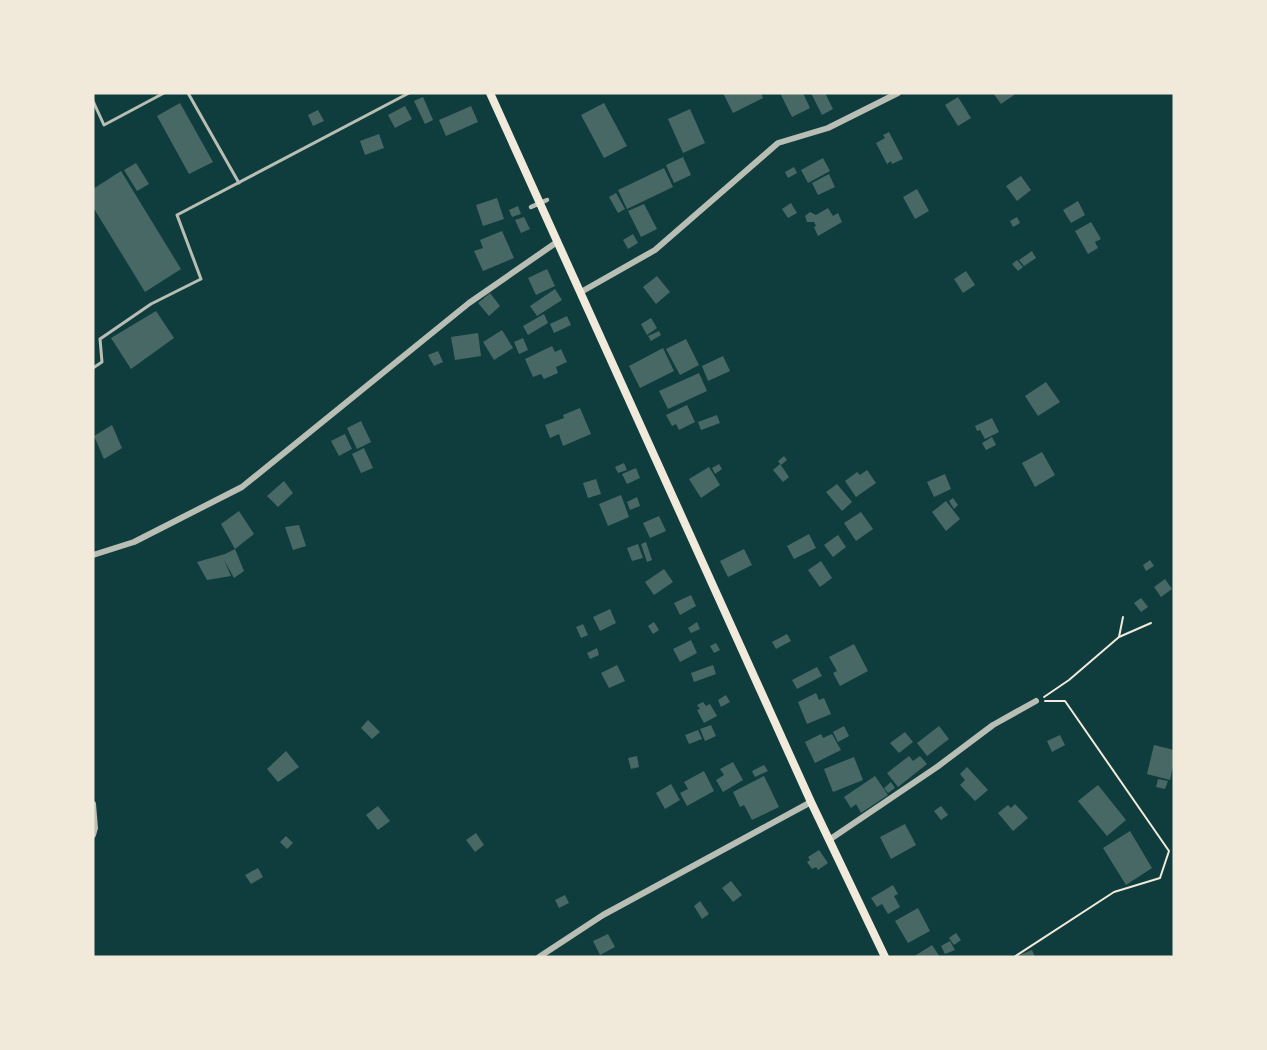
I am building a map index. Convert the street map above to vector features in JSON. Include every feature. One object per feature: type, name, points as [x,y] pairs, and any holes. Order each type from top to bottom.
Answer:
[{"type":"main road","points":[[490,93],[811,802],[885,957]]},
{"type":"street","points":[[581,292],[655,250],[778,143],[828,128],[898,93]]},
{"type":"street","points":[[93,555],[134,542],[243,487],[469,303],[557,242]]},
{"type":"street","points":[[829,840],[938,767],[993,725],[1036,701]]},
{"type":"street","points":[[539,957],[603,915],[811,802]]},
{"type":"street","points":[[93,804],[95,828],[93,835]]},
{"type":"lane","points":[[93,101],[104,124],[164,93]]},
{"type":"lane","points":[[188,93],[239,183]]},
{"type":"lane","points":[[93,368],[102,362],[100,339],[151,304],[201,279],[177,216],[409,93]]},
{"type":"path","points":[[1119,637],[1123,616]]},
{"type":"path","points":[[1036,701],[1069,680],[1119,637],[1150,623]]},
{"type":"path","points":[[1014,957],[1114,892],[1161,878],[1169,851],[1065,701],[1036,701]]},
{"type":"building","points":[[723,93],[761,93],[763,98],[733,113]]},
{"type":"building","points":[[780,93],[803,93],[810,108],[792,117]]},
{"type":"building","points":[[811,93],[825,93],[833,109],[822,115]]},
{"type":"building","points":[[993,93],[1017,93],[1001,104]]},
{"type":"building","points":[[423,97],[433,120],[425,124],[414,101]]},
{"type":"building","points":[[958,97],[971,118],[958,126],[945,105]]},
{"type":"building","points":[[180,103],[213,162],[189,174],[157,116]]},
{"type":"building","points":[[604,103],[627,146],[604,158],[581,115]]},
{"type":"building","points":[[405,106],[412,119],[395,128],[388,115]]},
{"type":"building","points":[[471,106],[478,122],[446,136],[439,120]]},
{"type":"building","points":[[690,109],[705,143],[683,153],[668,119]]},
{"type":"building","points":[[318,110],[324,121],[313,126],[308,115]]},
{"type":"building","points":[[889,132],[903,159],[892,164],[891,161],[887,164],[876,143],[885,138],[883,135]]},
{"type":"building","points":[[379,134],[384,148],[365,155],[360,141]]},
{"type":"building","points":[[683,157],[691,175],[674,183],[666,165]]},
{"type":"building","points":[[823,158],[830,171],[808,183],[801,170]]},
{"type":"building","points":[[136,163],[149,184],[137,191],[124,170]]},
{"type":"building","points":[[794,167],[797,173],[788,178],[785,172]]},
{"type":"building","points":[[664,168],[673,187],[627,209],[618,190]]},
{"type":"building","points":[[121,171],[181,269],[145,292],[93,207],[93,189]]},
{"type":"building","points":[[829,174],[835,187],[818,195],[812,183]]},
{"type":"building","points":[[1021,176],[1031,190],[1017,201],[1006,186]]},
{"type":"building","points":[[917,189],[929,211],[915,219],[903,197]]},
{"type":"building","points":[[616,193],[625,209],[618,213],[609,197]]},
{"type":"building","points":[[497,198],[504,219],[483,226],[476,205]]},
{"type":"building","points":[[1078,201],[1085,215],[1071,223],[1063,210]]},
{"type":"building","points":[[791,203],[797,213],[788,218],[782,209]]},
{"type":"building","points":[[644,204],[657,229],[641,237],[628,211]]},
{"type":"building","points":[[518,206],[521,214],[512,217],[509,210]]},
{"type":"building","points":[[828,208],[833,216],[838,213],[842,222],[818,236],[814,222],[807,222],[805,216],[810,212],[816,215]]},
{"type":"building","points":[[524,217],[530,229],[521,233],[515,220]]},
{"type":"building","points":[[1017,217],[1020,223],[1013,227],[1010,221]]},
{"type":"building","points":[[1091,222],[1101,239],[1095,242],[1098,248],[1088,254],[1075,231]]},
{"type":"building","points":[[502,231],[514,258],[483,271],[474,251],[483,248],[480,240]]},
{"type":"building","points":[[633,234],[638,243],[628,249],[623,240]]},
{"type":"building","points":[[1032,251],[1036,258],[1024,266],[1019,260]]},
{"type":"building","points":[[1017,260],[1023,267],[1018,271],[1012,264]]},
{"type":"building","points":[[547,269],[555,286],[536,295],[528,278]]},
{"type":"building","points":[[966,271],[975,285],[963,293],[954,279]]},
{"type":"building","points":[[657,276],[670,292],[656,304],[643,287]]},
{"type":"building","points":[[555,289],[562,300],[537,316],[530,306]]},
{"type":"building","points":[[490,293],[500,306],[489,316],[478,303]]},
{"type":"building","points":[[156,311],[174,338],[131,369],[111,338]]},
{"type":"building","points":[[544,314],[548,323],[528,335],[523,326]]},
{"type":"building","points":[[567,316],[571,325],[554,333],[550,324]]},
{"type":"building","points":[[651,318],[657,328],[647,335],[641,324]]},
{"type":"building","points":[[502,330],[513,348],[494,360],[483,342]]},
{"type":"building","points":[[659,331],[661,335],[651,341],[648,336]]},
{"type":"building","points":[[478,333],[481,356],[455,360],[451,337]]},
{"type":"building","points":[[523,338],[528,350],[519,354],[514,342]]},
{"type":"building","points":[[686,339],[699,365],[680,375],[666,349]]},
{"type":"building","points":[[552,346],[555,352],[561,349],[567,362],[556,367],[558,373],[544,379],[541,374],[533,377],[525,359]]},
{"type":"building","points":[[663,348],[674,371],[640,388],[629,366]]},
{"type":"building","points":[[438,351],[443,362],[434,366],[428,355]]},
{"type":"building","points":[[723,356],[730,371],[708,381],[702,366]]},
{"type":"building","points":[[699,373],[707,391],[668,409],[659,391]]},
{"type":"building","points":[[1046,382],[1060,402],[1038,416],[1025,396]]},
{"type":"building","points":[[687,405],[695,422],[679,430],[676,424],[672,426],[666,415]]},
{"type":"building","points":[[580,408],[591,434],[563,446],[559,434],[550,438],[545,425],[564,418],[563,415]]},
{"type":"building","points":[[717,415],[720,423],[701,430],[698,422]]},
{"type":"building","points":[[992,418],[999,432],[985,439],[975,426]]},
{"type":"building","points":[[361,421],[371,442],[357,449],[347,428]]},
{"type":"building","points":[[112,425],[122,448],[104,459],[94,436]]},
{"type":"building","points":[[345,434],[352,449],[339,456],[331,441]]},
{"type":"building","points":[[992,437],[996,445],[986,450],[982,443]]},
{"type":"building","points":[[364,448],[373,468],[361,473],[352,454]]},
{"type":"building","points":[[1042,452],[1055,475],[1035,487],[1022,463]]},
{"type":"building","points":[[784,456],[787,460],[781,465],[778,461]]},
{"type":"building","points":[[624,463],[627,470],[618,473],[615,467]]},
{"type":"building","points":[[719,464],[722,469],[715,474],[712,468]]},
{"type":"building","points":[[780,464],[789,477],[783,482],[773,470]]},
{"type":"building","points":[[709,467],[720,485],[701,498],[689,479]]},
{"type":"building","points":[[636,468],[640,478],[627,484],[622,474]]},
{"type":"building","points":[[867,470],[876,483],[856,497],[845,481],[857,472],[860,475]]},
{"type":"building","points":[[945,474],[951,489],[934,497],[927,482]]},
{"type":"building","points":[[596,479],[601,494],[588,498],[583,483]]},
{"type":"building","points":[[284,481],[293,493],[278,507],[267,496]]},
{"type":"building","points":[[837,484],[852,502],[842,511],[826,492]]},
{"type":"building","points":[[621,495],[629,517],[608,526],[599,504]]},
{"type":"building","points":[[637,497],[640,506],[630,510],[627,502]]},
{"type":"building","points":[[953,498],[958,505],[954,509],[949,501]]},
{"type":"building","points":[[946,501],[960,519],[946,531],[932,512]]},
{"type":"building","points":[[239,511],[254,534],[235,549],[221,524]]},
{"type":"building","points":[[861,512],[873,529],[856,541],[844,523]]},
{"type":"building","points":[[659,516],[666,531],[650,538],[643,523]]},
{"type":"building","points":[[299,525],[306,546],[293,550],[285,527]]},
{"type":"building","points":[[809,534],[816,548],[794,559],[787,546]]},
{"type":"building","points":[[838,535],[846,547],[833,557],[824,545]]},
{"type":"building","points":[[646,542],[652,560],[647,562],[641,544]]},
{"type":"building","points":[[638,544],[643,558],[632,561],[627,548]]},
{"type":"building","points":[[235,549],[244,571],[234,578],[224,560],[231,576],[207,580],[197,562]]},
{"type":"building","points":[[744,549],[752,565],[728,577],[720,561]]},
{"type":"building","points":[[1150,560],[1154,566],[1146,571],[1143,565]]},
{"type":"building","points":[[821,561],[832,578],[820,587],[808,570]]},
{"type":"building","points":[[664,569],[673,582],[654,595],[645,582]]},
{"type":"building","points":[[1165,579],[1172,589],[1161,597],[1154,587]]},
{"type":"building","points":[[691,595],[696,606],[680,615],[674,603]]},
{"type":"building","points":[[1141,598],[1148,607],[1141,612],[1134,603]]},
{"type":"building","points":[[610,609],[616,623],[600,631],[593,617]]},
{"type":"building","points":[[654,622],[659,630],[653,634],[648,626]]},
{"type":"building","points":[[697,622],[700,629],[691,633],[688,628]]},
{"type":"building","points":[[583,624],[588,635],[581,638],[576,627]]},
{"type":"building","points":[[787,634],[791,641],[776,649],[772,642]]},
{"type":"building","points":[[691,640],[697,653],[680,662],[673,649]]},
{"type":"building","points":[[716,643],[720,650],[714,653],[710,646]]},
{"type":"building","points":[[854,644],[868,671],[840,686],[833,673],[837,671],[829,657]]},
{"type":"building","points":[[597,648],[599,655],[590,659],[587,653]]},
{"type":"building","points":[[617,665],[625,681],[609,688],[601,673]]},
{"type":"building","points":[[713,665],[716,674],[694,682],[691,673]]},
{"type":"building","points":[[817,667],[822,676],[797,689],[792,680]]},
{"type":"building","points":[[816,693],[819,700],[824,698],[831,714],[807,724],[798,702]]},
{"type":"building","points":[[726,695],[730,702],[721,707],[718,700]]},
{"type":"building","points":[[703,702],[706,706],[710,704],[717,716],[704,723],[697,710],[700,709],[697,705]]},
{"type":"building","points":[[368,720],[380,732],[372,739],[361,728]]},
{"type":"building","points":[[711,725],[716,736],[705,741],[700,729]]},
{"type":"building","points":[[844,726],[849,736],[838,742],[833,732]]},
{"type":"building","points":[[939,726],[949,739],[927,756],[917,743]]},
{"type":"building","points":[[698,730],[702,739],[689,744],[685,735]]},
{"type":"building","points":[[905,732],[913,742],[899,753],[890,743]]},
{"type":"building","points":[[821,734],[823,738],[832,734],[841,750],[815,763],[805,742]]},
{"type":"building","points":[[1060,735],[1065,745],[1052,752],[1047,741]]},
{"type":"building","points":[[1154,745],[1174,750],[1170,780],[1147,774]]},
{"type":"building","points":[[286,751],[299,767],[278,782],[267,769]]},
{"type":"building","points":[[637,756],[639,767],[631,769],[628,758]]},
{"type":"building","points":[[909,756],[913,761],[920,756],[927,764],[898,787],[887,773]]},
{"type":"building","points":[[854,757],[863,780],[833,792],[824,769]]},
{"type":"building","points":[[733,762],[743,780],[723,792],[716,780],[724,775],[720,769]]},
{"type":"building","points":[[764,765],[768,771],[755,777],[752,771]]},
{"type":"building","points":[[967,767],[988,790],[975,801],[960,785],[965,780],[960,774]]},
{"type":"building","points":[[704,771],[714,791],[687,806],[680,793],[688,789],[684,782]]},
{"type":"building","points":[[764,776],[779,807],[752,820],[744,805],[740,807],[733,792]]},
{"type":"building","points":[[875,776],[888,795],[861,813],[856,804],[851,808],[844,797]]},
{"type":"building","points":[[1158,779],[1168,781],[1165,789],[1156,787]]},
{"type":"building","points":[[891,782],[895,788],[888,793],[884,788]]},
{"type":"building","points":[[671,784],[680,800],[665,809],[656,793]]},
{"type":"building","points":[[1098,785],[1126,820],[1107,836],[1078,801]]},
{"type":"building","points":[[1015,804],[1028,818],[1013,831],[998,813],[1008,805],[1011,808]]},
{"type":"building","points":[[378,806],[390,821],[378,830],[366,815]]},
{"type":"building","points":[[941,806],[948,815],[941,820],[934,811]]},
{"type":"building","points":[[905,824],[916,845],[891,859],[880,837]]},
{"type":"building","points":[[1130,831],[1152,868],[1126,885],[1103,848]]},
{"type":"building","points":[[476,833],[484,845],[475,852],[466,840]]},
{"type":"building","points":[[286,836],[293,843],[287,849],[280,842]]},
{"type":"building","points":[[819,850],[828,863],[818,870],[816,867],[812,869],[807,862],[810,860],[808,857]]},
{"type":"building","points":[[258,868],[263,877],[251,884],[245,875]]},
{"type":"building","points":[[731,881],[742,895],[733,902],[722,888]]},
{"type":"building","points":[[893,885],[898,894],[894,896],[900,907],[888,914],[882,904],[877,907],[871,898]]},
{"type":"building","points":[[565,895],[569,903],[559,908],[555,900]]},
{"type":"building","points":[[700,901],[709,914],[702,919],[694,906]]},
{"type":"building","points":[[918,908],[930,931],[908,943],[895,921]]},
{"type":"building","points":[[956,933],[961,940],[954,945],[949,938]]},
{"type":"building","points":[[608,934],[615,947],[600,955],[593,941]]},
{"type":"building","points":[[950,941],[955,950],[945,954],[941,946]]},
{"type":"building","points":[[932,945],[940,957],[913,957]]},
{"type":"building","points":[[1032,950],[1035,957],[1015,957]]}]
